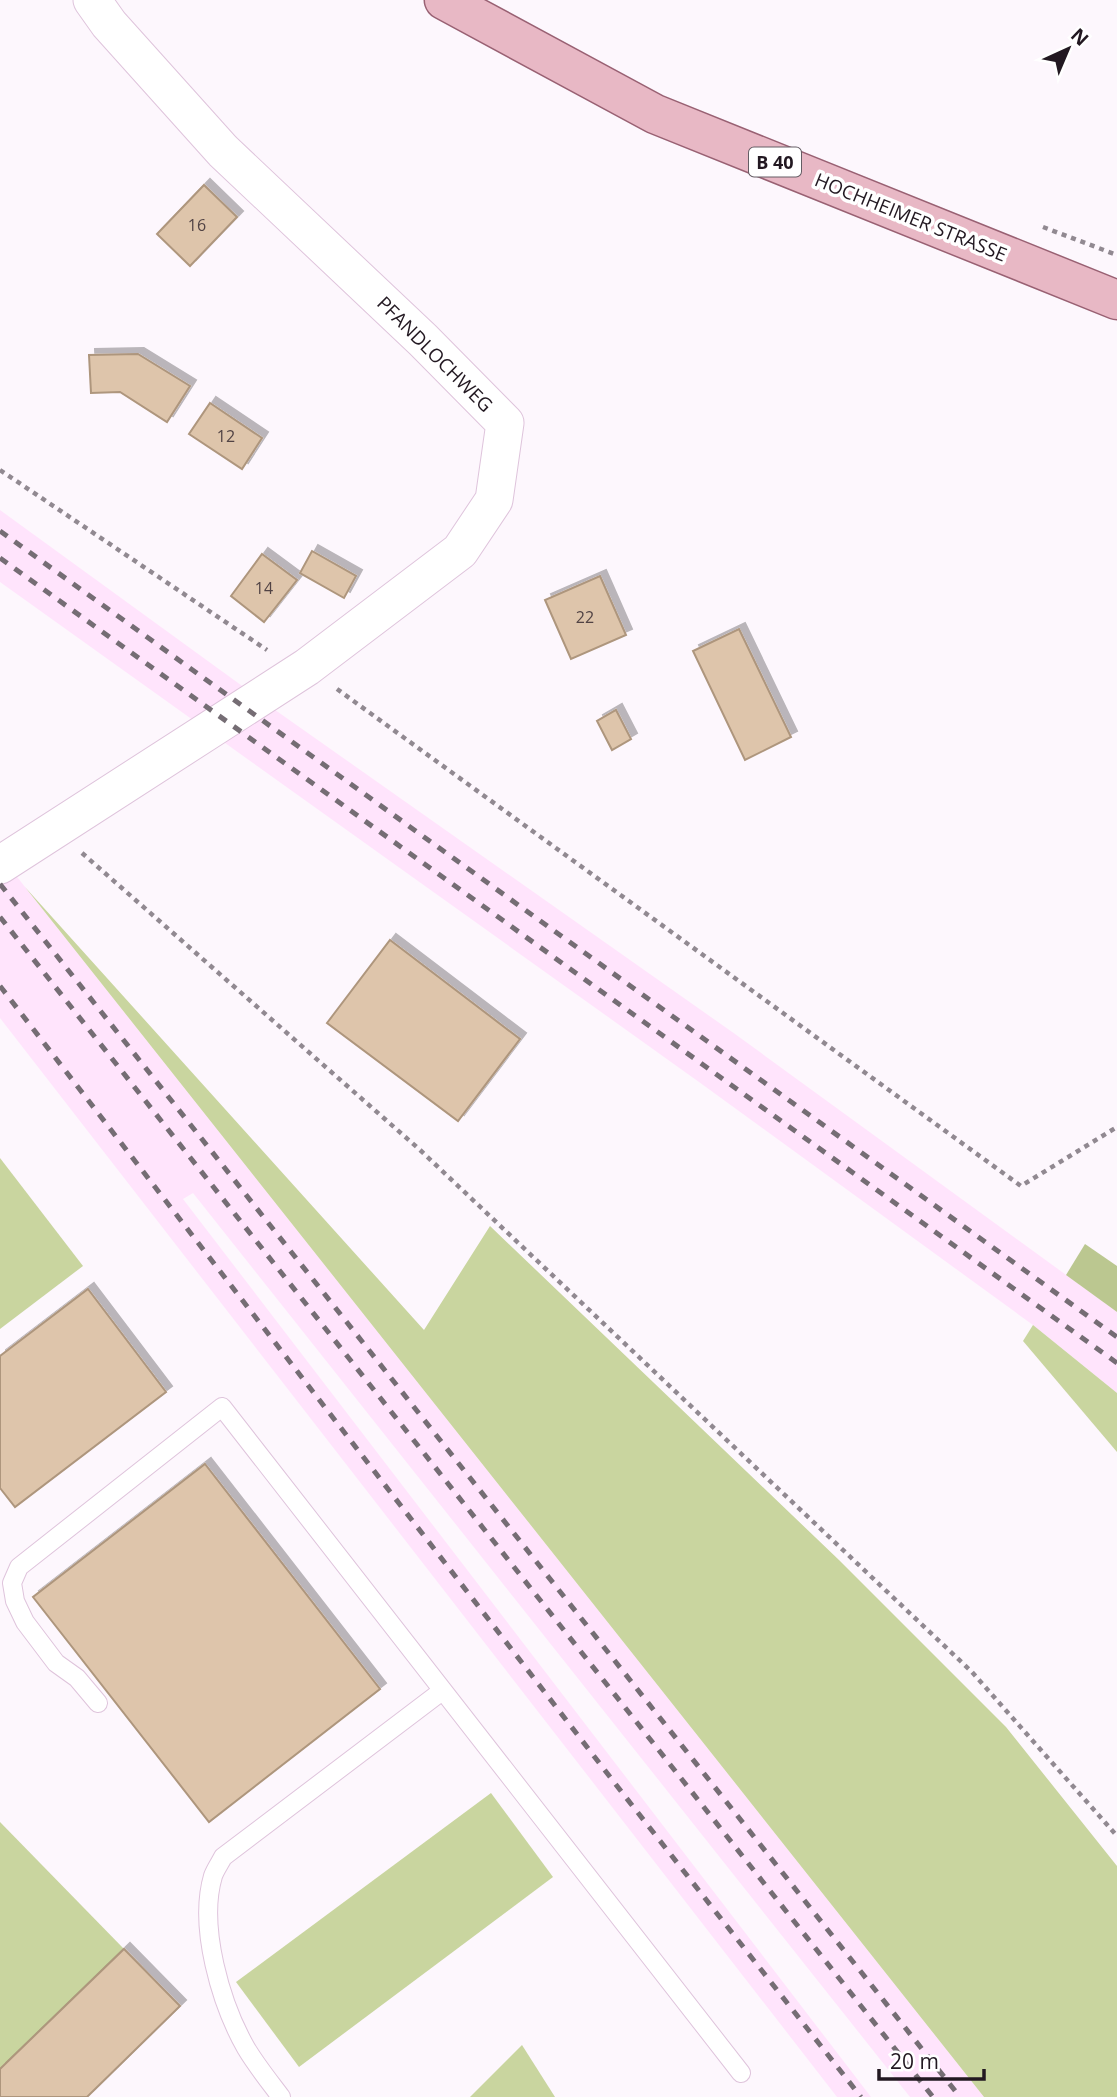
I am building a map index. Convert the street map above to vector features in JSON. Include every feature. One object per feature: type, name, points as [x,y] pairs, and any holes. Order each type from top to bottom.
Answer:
[{"type":"main road","name":"HOCHHEIMER STRASSE","points":[[444,0],[655,114],[1117,300]]},
{"type":"street","name":"PFANDLOCHWEG","points":[[0,865],[303,670],[460,551],[494,500],[505,423],[423,340],[223,151],[109,24],[92,0]]},
{"type":"lane","points":[[97,1703],[77,1678],[56,1663],[25,1622],[15,1601],[12,1583],[19,1567],[222,1407],[741,2073]]},
{"type":"lane","points":[[281,2097],[246,2048],[224,1997],[208,1929],[213,1876],[223,1857],[442,1691]]},
{"type":"path","points":[[0,470],[303,670],[1021,1186],[1117,1127]]},
{"type":"path","points":[[55,829],[419,1149],[972,1672],[1117,1836]]},
{"type":"shaded area","points":[[0,510],[278,712],[735,1034],[1117,1312],[1117,1393],[1033,1325],[699,1082],[0,582]]},
{"type":"shaded area","points":[[0,855],[984,2097],[910,2097],[193,1193],[183,1199],[871,2097],[837,2097],[0,1018]]},
{"type":"green space","points":[[25,887],[424,1330],[490,1226],[839,1560],[1006,1727],[1117,1866],[1117,2097],[984,2097]]},
{"type":"green space","points":[[0,1158],[83,1266],[0,1329]]},
{"type":"green space","points":[[1085,1244],[1117,1266],[1117,1312],[1066,1275]]},
{"type":"green space","points":[[1033,1325],[1117,1393],[1117,1452],[1023,1341]]},
{"type":"green space","points":[[491,1793],[553,1877],[299,2067],[236,1982]]},
{"type":"green space","points":[[0,1822],[124,1949],[0,2069]]},
{"type":"green space","points":[[522,2045],[555,2097],[470,2097]]},
{"type":"building","points":[[204,185],[237,217],[190,266],[157,234]]},
{"type":"building","points":[[138,354],[190,386],[167,422],[120,392],[91,393],[89,355]]},
{"type":"building","points":[[210,403],[262,438],[242,469],[189,434]]},
{"type":"building","points":[[312,551],[356,576],[344,598],[300,573]]},
{"type":"building","points":[[262,554],[297,580],[264,622],[231,596]]},
{"type":"building","points":[[600,576],[626,635],[571,659],[545,600]]},
{"type":"building","points":[[739,629],[791,737],[745,760],[693,651]]},
{"type":"building","points":[[616,710],[631,739],[612,750],[597,721]]},
{"type":"building","points":[[390,940],[520,1039],[458,1121],[327,1023]]},
{"type":"building","points":[[88,1289],[166,1392],[15,1507],[0,1488],[0,1356]]},
{"type":"building","points":[[205,1464],[380,1689],[209,1822],[33,1597]]},
{"type":"building","points":[[124,1949],[180,2006],[87,2097],[0,2097],[0,2069]]},
{"type":"railway","points":[[0,531],[1117,1337]]},
{"type":"railway","points":[[0,558],[1117,1363]]},
{"type":"railway","points":[[0,884],[960,2097]]},
{"type":"railway","points":[[0,917],[933,2097]]},
{"type":"railway","points":[[0,986],[624,1795],[861,2097]]}]
